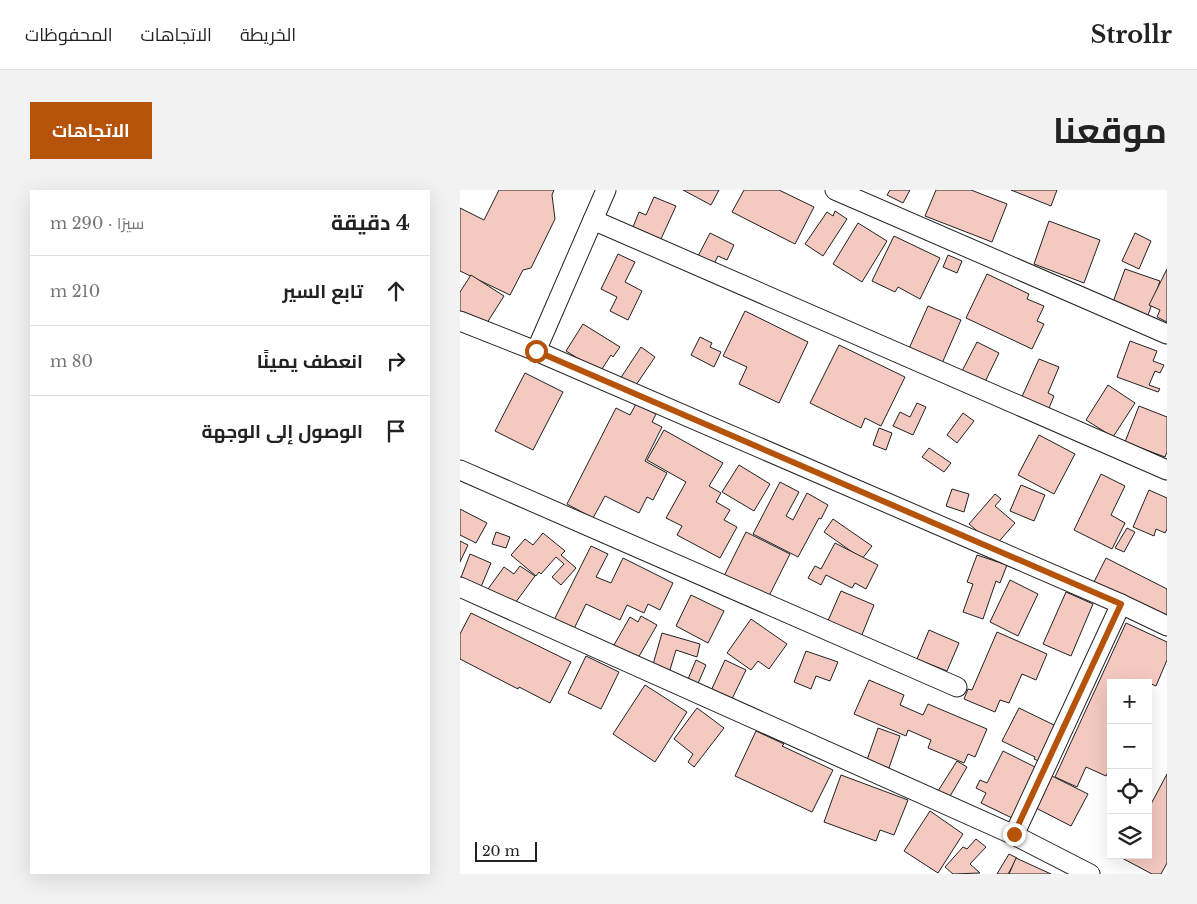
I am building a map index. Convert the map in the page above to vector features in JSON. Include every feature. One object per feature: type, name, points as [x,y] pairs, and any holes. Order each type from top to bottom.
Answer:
[{"type":"street","points":[[536,351],[606,190]]},
{"type":"street","points":[[835,190],[1167,334]]},
{"type":"street","points":[[593,220],[1167,470]]},
{"type":"street","points":[[460,321],[536,351],[1121,604],[1167,626]]},
{"type":"street","points":[[460,470],[956,687]]},
{"type":"street","points":[[460,587],[1014,834],[1090,874]]},
{"type":"street","points":[[1014,834],[1121,604]]},
{"type":"building","points":[[499,190],[554,190],[552,195],[555,219],[531,268],[523,270],[510,295],[460,271],[460,208],[484,220]]},
{"type":"building","points":[[683,190],[719,190],[711,205]]},
{"type":"building","points":[[744,190],[779,190],[814,207],[795,244],[732,212]]},
{"type":"building","points":[[890,190],[910,190],[903,203],[887,195]]},
{"type":"building","points":[[936,190],[971,190],[1007,204],[992,242],[925,216]]},
{"type":"building","points":[[1011,190],[1057,190],[1051,206]]},
{"type":"building","points":[[654,197],[676,206],[661,239],[633,227],[639,212],[646,215]]},
{"type":"building","points":[[835,211],[847,219],[823,256],[805,244],[827,212],[833,216]]},
{"type":"building","points":[[1049,221],[1100,240],[1084,283],[1034,264]]},
{"type":"building","points":[[858,223],[887,241],[862,282],[833,264]]},
{"type":"building","points":[[710,233],[734,245],[727,260],[718,256],[712,268],[696,260]]},
{"type":"building","points":[[1135,233],[1151,241],[1139,269],[1122,261]]},
{"type":"building","points":[[894,236],[940,258],[920,299],[898,287],[895,292],[872,281]]},
{"type":"building","points":[[618,254],[635,262],[625,282],[642,291],[628,320],[610,311],[617,297],[601,289]]},
{"type":"building","points":[[948,255],[962,261],[957,273],[943,267]]},
{"type":"building","points":[[1125,269],[1160,281],[1147,318],[1112,305]]},
{"type":"building","points":[[1167,269],[1167,322],[1157,317],[1160,310],[1149,305]]},
{"type":"building","points":[[987,274],[1029,294],[1027,299],[1044,306],[1037,321],[1044,324],[1032,349],[966,318]]},
{"type":"building","points":[[471,275],[504,296],[485,326],[460,311],[460,292]]},
{"type":"building","points":[[928,306],[961,320],[940,368],[907,353]]},
{"type":"building","points":[[745,311],[808,342],[779,403],[739,384],[747,367],[723,356]]},
{"type":"building","points":[[583,324],[620,347],[613,357],[611,355],[600,372],[566,351]]},
{"type":"building","points":[[700,337],[712,343],[710,347],[721,352],[714,367],[691,355]]},
{"type":"building","points":[[1130,341],[1157,351],[1153,361],[1164,365],[1160,373],[1155,371],[1149,385],[1160,389],[1158,392],[1117,377]]},
{"type":"building","points":[[977,342],[999,353],[984,384],[961,373]]},
{"type":"building","points":[[839,345],[905,377],[881,426],[865,418],[861,428],[810,403]]},
{"type":"building","points":[[641,347],[655,357],[634,388],[620,379]]},
{"type":"building","points":[[1039,359],[1059,367],[1048,393],[1054,396],[1047,413],[1020,401]]},
{"type":"building","points":[[525,373],[563,392],[533,450],[495,431]]},
{"type":"building","points":[[1108,385],[1135,403],[1113,437],[1086,420]]},
{"type":"building","points":[[917,403],[926,407],[913,435],[893,426],[900,412],[910,417]]},
{"type":"building","points":[[636,404],[656,414],[652,422],[662,427],[645,461],[667,473],[653,500],[647,497],[639,513],[605,496],[593,518],[567,504],[616,408],[630,415]]},
{"type":"building","points":[[1139,406],[1167,417],[1167,452],[1165,457],[1125,442]]},
{"type":"building","points":[[963,413],[974,421],[957,443],[947,435]]},
{"type":"building","points":[[879,428],[892,433],[886,450],[873,445]]},
{"type":"building","points":[[664,430],[723,463],[709,486],[721,493],[716,502],[730,510],[724,520],[737,527],[720,558],[677,535],[682,526],[666,518],[686,482],[647,460]]},
{"type":"building","points":[[1039,435],[1075,454],[1054,494],[1018,475]]},
{"type":"building","points":[[929,448],[951,463],[944,472],[922,457]]},
{"type":"building","points":[[739,465],[770,484],[754,511],[722,492]]},
{"type":"building","points":[[1101,474],[1125,486],[1111,515],[1125,523],[1112,549],[1074,530]]},
{"type":"building","points":[[780,482],[799,492],[786,516],[793,520],[807,493],[828,505],[798,557],[753,534]]},
{"type":"building","points":[[1021,485],[1045,495],[1034,521],[1010,511]]},
{"type":"building","points":[[952,489],[969,494],[964,512],[946,506]]},
{"type":"building","points":[[1149,490],[1167,498],[1167,529],[1165,533],[1156,529],[1154,536],[1133,527]]},
{"type":"building","points":[[995,494],[1001,499],[995,506],[1015,523],[995,546],[969,524]]},
{"type":"building","points":[[460,509],[487,523],[476,543],[460,535]]},
{"type":"building","points":[[833,519],[872,546],[862,559],[824,532]]},
{"type":"building","points":[[1127,528],[1135,532],[1124,552],[1115,548]]},
{"type":"building","points":[[496,532],[510,537],[506,548],[492,544]]},
{"type":"building","points":[[746,532],[790,554],[766,602],[722,580]]},
{"type":"building","points":[[543,533],[565,551],[561,555],[576,568],[561,585],[552,577],[564,564],[556,557],[541,574],[539,572],[536,576],[511,555],[525,539],[533,545]]},
{"type":"building","points":[[460,541],[468,545],[460,562]]},
{"type":"building","points":[[835,543],[878,565],[866,589],[855,583],[852,588],[826,575],[821,585],[808,578],[815,566],[821,569]]},
{"type":"building","points":[[591,546],[608,554],[596,577],[611,583],[623,558],[673,583],[660,610],[648,604],[644,613],[627,605],[620,620],[586,604],[572,633],[552,624]]},
{"type":"building","points":[[470,554],[491,563],[478,594],[460,580]]},
{"type":"building","points":[[977,555],[1007,565],[1000,583],[996,581],[983,619],[963,612],[973,584],[967,582]]},
{"type":"building","points":[[1106,558],[1167,589],[1167,620],[1094,582]]},
{"type":"building","points":[[520,566],[535,576],[513,606],[488,589],[504,567],[514,574]]},
{"type":"building","points":[[1010,580],[1038,594],[1018,636],[990,622]]},
{"type":"building","points":[[841,591],[874,605],[861,637],[827,623]]},
{"type":"building","points":[[1066,592],[1093,604],[1071,656],[1043,644]]},
{"type":"building","points":[[691,595],[724,611],[708,643],[676,626]]},
{"type":"building","points":[[471,613],[571,662],[550,703],[460,659],[460,634]]},
{"type":"building","points":[[641,616],[657,625],[638,658],[614,645],[630,617],[638,622]]},
{"type":"building","points":[[751,619],[787,644],[769,669],[758,661],[751,670],[727,653]]},
{"type":"building","points":[[1126,623],[1167,642],[1167,660],[1156,686],[1152,684],[1152,679],[1107,679],[1106,776],[1086,767],[1077,787],[1055,777]]},
{"type":"building","points":[[929,630],[959,643],[947,671],[917,659]]},
{"type":"building","points":[[997,632],[1047,654],[1036,680],[1022,674],[1009,703],[1000,700],[995,712],[964,699],[968,689],[972,690]]},
{"type":"building","points":[[662,633],[700,644],[697,657],[676,650],[669,673],[652,668]]},
{"type":"building","points":[[806,651],[838,662],[830,681],[816,676],[811,689],[794,682]]},
{"type":"building","points":[[586,656],[619,672],[601,709],[568,693]]},
{"type":"building","points":[[696,660],[706,665],[696,688],[686,684]]},
{"type":"building","points":[[725,660],[746,670],[730,703],[710,693]]},
{"type":"building","points":[[869,680],[904,695],[900,705],[923,715],[928,704],[987,729],[975,757],[968,754],[964,763],[928,748],[931,740],[908,730],[906,736],[854,714]]},
{"type":"building","points":[[645,685],[687,712],[655,762],[613,734]]},
{"type":"building","points":[[697,708],[724,728],[694,767],[688,762],[693,754],[674,739]]},
{"type":"building","points":[[1019,708],[1056,726],[1041,762],[1034,759],[1035,757],[1002,741]]},
{"type":"building","points":[[878,728],[900,736],[889,768],[867,760]]},
{"type":"building","points":[[756,731],[784,744],[782,746],[833,770],[812,812],[735,776]]},
{"type":"building","points":[[1003,751],[1037,768],[1012,818],[981,803],[986,793],[976,788],[980,780],[987,783]]},
{"type":"building","points":[[957,761],[967,767],[949,798],[938,791]]},
{"type":"building","points":[[1048,774],[1088,794],[1071,826],[1032,806]]},
{"type":"building","points":[[1167,774],[1167,863],[1161,874],[1152,874],[1124,859],[1152,859],[1152,802]]},
{"type":"building","points":[[841,775],[908,800],[894,835],[880,830],[876,841],[824,822]]},
{"type":"building","points":[[930,811],[963,834],[938,873],[904,851]]},
{"type":"building","points":[[976,839],[986,847],[970,864],[980,873],[953,874],[945,867],[963,847],[967,849]]},
{"type":"building","points":[[1009,854],[1017,858],[1008,874],[997,874]]},
{"type":"building","points":[[1016,858],[1051,874],[1009,874]]},
{"type":"route","points":[[536,351],[1121,604],[1014,834]]}]
